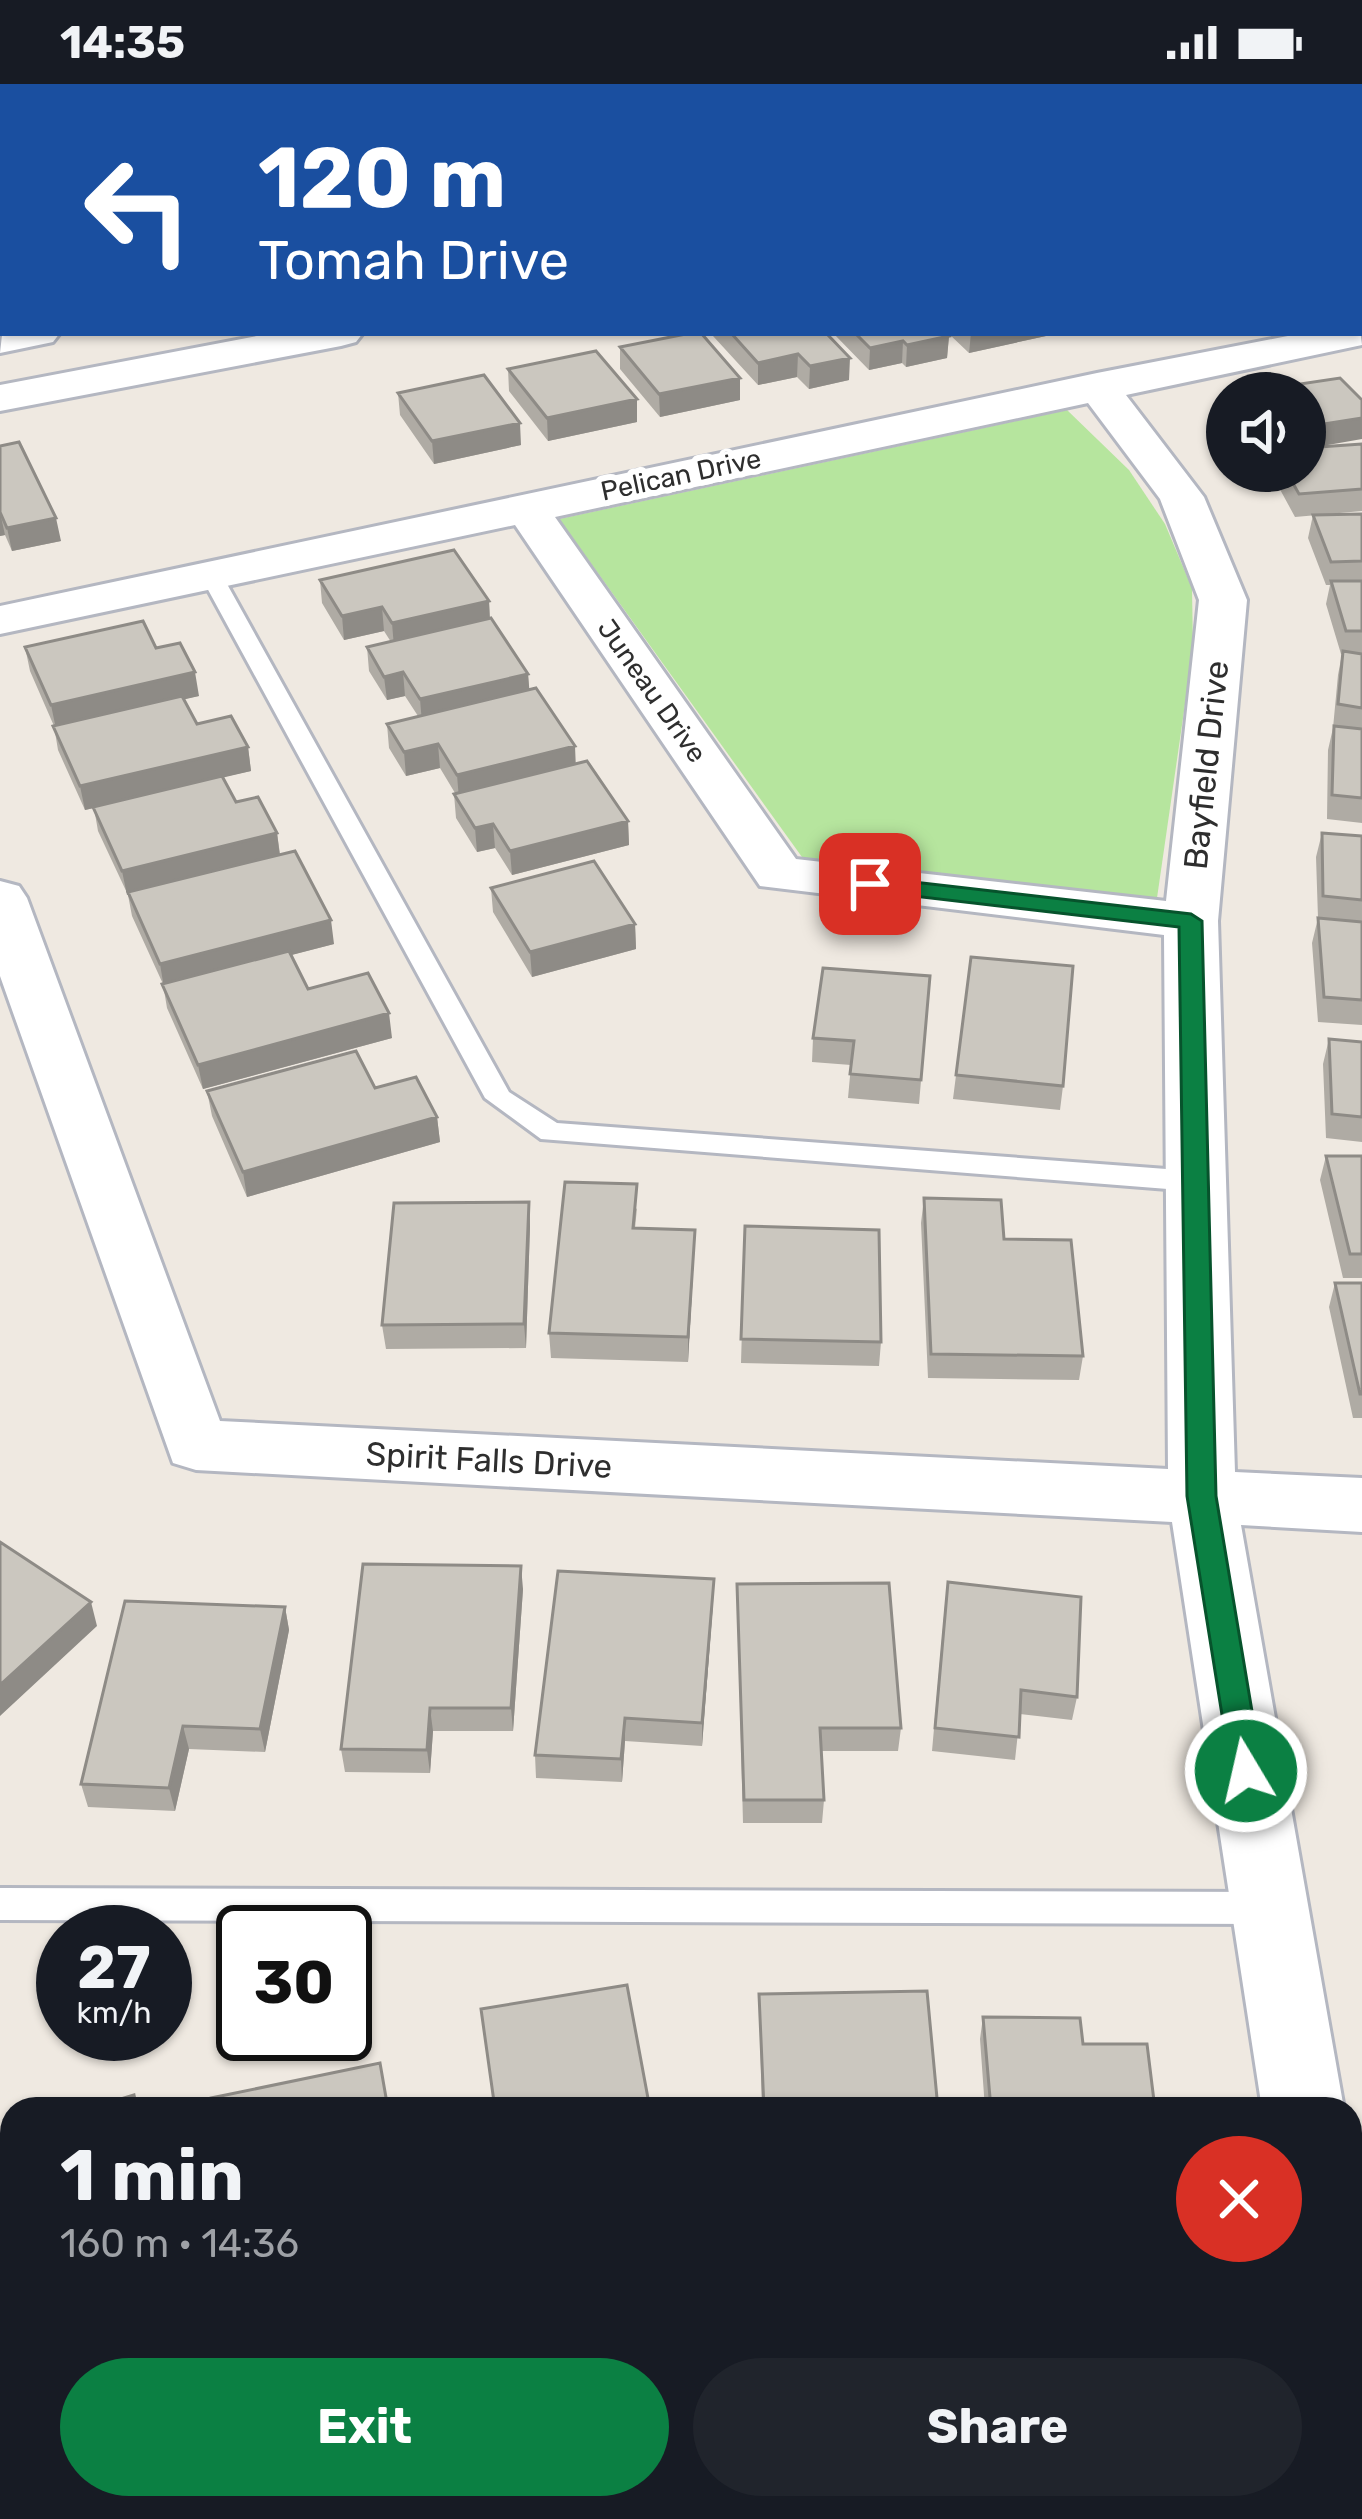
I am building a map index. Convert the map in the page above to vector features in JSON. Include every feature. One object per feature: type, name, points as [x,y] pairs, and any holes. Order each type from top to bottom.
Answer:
[{"type":"main road","points":[[0,398],[325,336]]},
{"type":"street","name":"Pelican Drive","points":[[0,620],[1347,336]]},
{"type":"street","name":"Bayfield Drive","points":[[1096,386],[1182,497],[1223,600],[1191,921],[1202,1496],[1301,2097]]},
{"type":"street","name":"Juneau Drive","points":[[526,508],[779,874],[1191,921]]},
{"type":"street","name":"Spirit Falls Drive","points":[[0,898],[196,1445],[1362,1504]]},
{"type":"lane","points":[[211,575],[500,1098],[551,1132],[1193,1180]]},
{"type":"lane","points":[[0,1904],[1269,1909]]},
{"type":"green space","points":[[1067,410],[1129,470],[1165,524],[1192,588],[1193,649],[1157,898],[807,864],[559,519]]},
{"type":"building","points":[[676,336],[704,336],[740,378],[659,394],[620,347]]},
{"type":"building","points":[[734,336],[829,336],[850,358],[810,366],[798,354],[758,363]]},
{"type":"building","points":[[858,336],[949,336],[907,345],[903,341],[870,348]]},
{"type":"building","points":[[596,351],[637,399],[547,418],[508,369]]},
{"type":"building","points":[[484,375],[520,423],[432,441],[398,393]]},
{"type":"building","points":[[1340,378],[1362,400],[1362,418],[1326,424],[1326,380]]},
{"type":"building","points":[[19,442],[56,518],[7,528],[0,512],[0,446]]},
{"type":"building","points":[[1362,444],[1362,489],[1326,492],[1326,447]]},
{"type":"building","points":[[1362,514],[1362,561],[1331,562],[1313,515]]},
{"type":"building","points":[[454,550],[489,601],[392,623],[382,607],[342,616],[320,580]]},
{"type":"building","points":[[1331,581],[1362,581],[1362,631],[1346,631]]},
{"type":"building","points":[[491,618],[528,674],[420,699],[403,672],[384,677],[367,647]]},
{"type":"building","points":[[143,621],[156,648],[180,643],[195,672],[51,705],[25,647]]},
{"type":"building","points":[[1343,651],[1362,654],[1362,708],[1338,704]]},
{"type":"building","points":[[536,688],[575,746],[457,775],[438,744],[404,752],[387,724]]},
{"type":"building","points":[[182,696],[197,724],[231,716],[248,747],[80,786],[53,726]]},
{"type":"building","points":[[1334,726],[1362,729],[1362,798],[1332,795]]},
{"type":"building","points":[[587,761],[628,821],[510,851],[493,824],[475,828],[454,794]]},
{"type":"building","points":[[222,776],[236,802],[258,797],[277,833],[122,871],[93,807]]},
{"type":"building","points":[[1322,833],[1362,836],[1362,900],[1323,896]]},
{"type":"building","points":[[295,851],[331,920],[160,964],[128,892]]},
{"type":"building","points":[[594,861],[635,924],[530,952],[491,888]]},
{"type":"building","points":[[1318,918],[1362,922],[1362,1000],[1324,997]]},
{"type":"building","points":[[289,951],[308,989],[368,973],[389,1013],[198,1065],[162,984]]},
{"type":"building","points":[[971,957],[1073,966],[1063,1086],[956,1075]]},
{"type":"building","points":[[823,968],[930,976],[921,1080],[850,1074],[854,1041],[813,1038]]},
{"type":"building","points":[[1329,1039],[1362,1042],[1362,1117],[1332,1114]]},
{"type":"building","points":[[356,1051],[375,1088],[416,1077],[437,1117],[243,1172],[207,1091]]},
{"type":"building","points":[[1326,1156],[1362,1156],[1362,1254],[1350,1254]]},
{"type":"building","points":[[565,1182],[637,1184],[633,1228],[695,1230],[688,1337],[549,1333]]},
{"type":"building","points":[[924,1198],[1001,1200],[1004,1239],[1071,1240],[1083,1356],[931,1354]]},
{"type":"building","points":[[529,1202],[524,1324],[382,1325],[394,1203]]},
{"type":"building","points":[[745,1226],[879,1230],[881,1342],[741,1339]]},
{"type":"building","points":[[1335,1283],[1362,1283],[1362,1394],[1360,1394]]},
{"type":"building","points":[[0,1542],[91,1602],[0,1685]]},
{"type":"building","points":[[363,1564],[521,1566],[511,1708],[430,1708],[427,1750],[341,1749]]},
{"type":"building","points":[[558,1571],[714,1579],[702,1723],[625,1718],[621,1759],[535,1755]]},
{"type":"building","points":[[948,1582],[1081,1597],[1077,1697],[1021,1690],[1019,1737],[935,1728]]},
{"type":"building","points":[[889,1583],[901,1728],[820,1728],[824,1800],[744,1800],[737,1584]]},
{"type":"building","points":[[125,1601],[285,1607],[260,1729],[183,1726],[169,1788],[81,1784]]},
{"type":"building","points":[[627,1985],[648,2097],[493,2097],[481,2009]]},
{"type":"building","points":[[927,1991],[937,2097],[763,2097],[759,1994]]},
{"type":"building","points":[[983,2017],[1080,2018],[1083,2044],[1147,2044],[1154,2097],[990,2097]]},
{"type":"building","points":[[380,2063],[386,2097],[216,2097]]},
{"type":"route","points":[[870,884],[1191,921],[1191,1130],[1202,1496],[1246,1771]]}]
